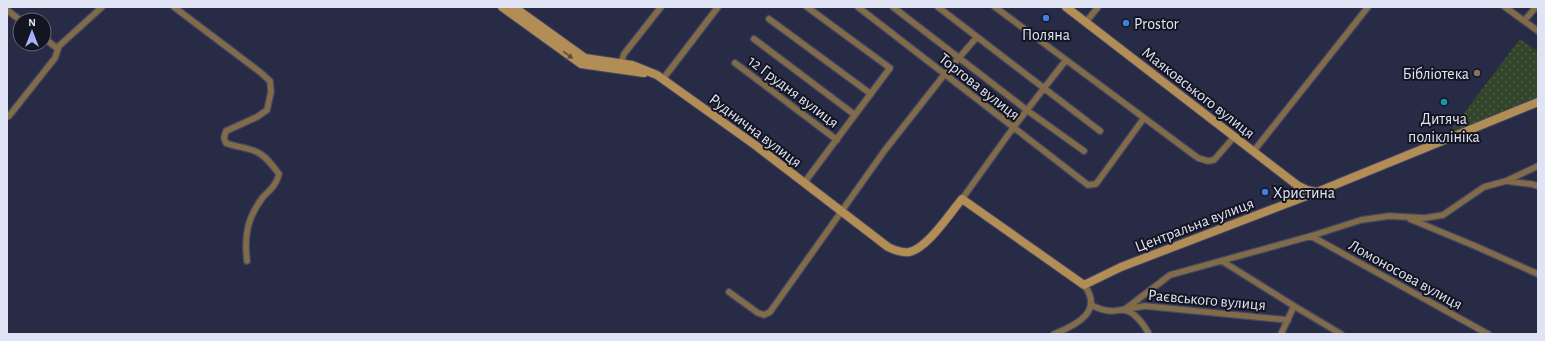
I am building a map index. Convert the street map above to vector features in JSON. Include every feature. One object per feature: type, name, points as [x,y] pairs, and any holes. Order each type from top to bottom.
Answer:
[{"type":"main road","points":[[502,7],[581,64],[660,77]]},
{"type":"main road","name":"Руднична вулиця","points":[[514,7],[585,58],[632,65],[660,77],[755,144],[840,212],[888,247],[898,252],[909,252],[918,248],[929,239],[962,199]]},
{"type":"main road","name":"Маяковського вулиця","points":[[1066,7],[1297,185],[1307,190],[1317,192]]},
{"type":"main road","name":"Центральна вулиця","points":[[1084,284],[1121,267],[1317,192],[1538,102]]},
{"type":"main road","points":[[1294,201],[1297,196],[1297,185]]},
{"type":"main road","points":[[962,199],[1084,284]]},
{"type":"street","points":[[7,117],[10,116],[40,79],[55,58],[59,46],[100,7]]},
{"type":"street","points":[[174,7],[270,81],[271,92],[267,110],[257,117],[226,131],[224,138],[226,143],[234,147],[256,151],[268,160],[279,174],[278,181],[262,199],[250,219],[246,230],[245,243],[247,262]]},
{"type":"street","points":[[621,63],[624,54],[661,7]]},
{"type":"street","points":[[660,77],[718,7]]},
{"type":"street","name":"12 Грудня вулиця","points":[[804,183],[890,68],[807,7]]},
{"type":"street","name":"Торгова вулиця","points":[[858,7],[1088,185],[1096,184],[1144,118]]},
{"type":"street","points":[[893,7],[1028,111],[1084,150]]},
{"type":"street","points":[[938,7],[1100,131]]},
{"type":"street","points":[[995,7],[1198,158],[1208,161],[1214,160],[1234,137]]},
{"type":"street","points":[[1086,22],[1098,7]]},
{"type":"street","points":[[1253,152],[1368,7]]},
{"type":"street","points":[[1505,7],[1538,31]]},
{"type":"street","points":[[1524,21],[1536,7]]},
{"type":"street","points":[[769,19],[871,94]]},
{"type":"street","points":[[729,292],[758,313],[764,315],[770,312],[885,150],[944,75],[977,37]]},
{"type":"street","name":"12 Грудня вулиця","points":[[754,39],[855,115]]},
{"type":"street","points":[[52,44],[58,49]]},
{"type":"street","name":"Руднична вулиця","points":[[962,199],[1013,128],[1028,111],[1066,60]]},
{"type":"street","name":"12 Грудня вулиця","points":[[735,63],[837,140]]},
{"type":"street","points":[[1149,334],[1135,316],[1124,310],[1170,275],[1312,236],[1361,220],[1389,216],[1425,218],[1443,215],[1484,187],[1506,181],[1538,166]]},
{"type":"street","points":[[1506,181],[1538,186]]},
{"type":"street","points":[[1406,217],[1538,274]]},
{"type":"street","name":"Ломоносова вулиця","points":[[1312,236],[1485,333]]},
{"type":"street","points":[[1222,261],[1342,334]]},
{"type":"street","points":[[1054,334],[1077,323],[1088,314],[1091,305],[1091,293],[1084,284]]},
{"type":"street","name":"Раєвського вулиця","points":[[1091,305],[1099,309],[1110,311],[1145,306],[1288,320]]},
{"type":"street","points":[[1281,334],[1294,306]]},
{"type":"green space","points":[[1520,39],[1538,51],[1538,102],[1450,137],[1448,134]]},
{"type":"place","name":"Поляна","points":[[1046,18]]},
{"type":"place","name":"Prostor","points":[[1126,23]]},
{"type":"place","name":"Бібліотека","points":[[1477,73]]},
{"type":"place","name":"Дитяча поліклініка","points":[[1444,102]]},
{"type":"place","name":"Христина","points":[[1265,192]]}]
